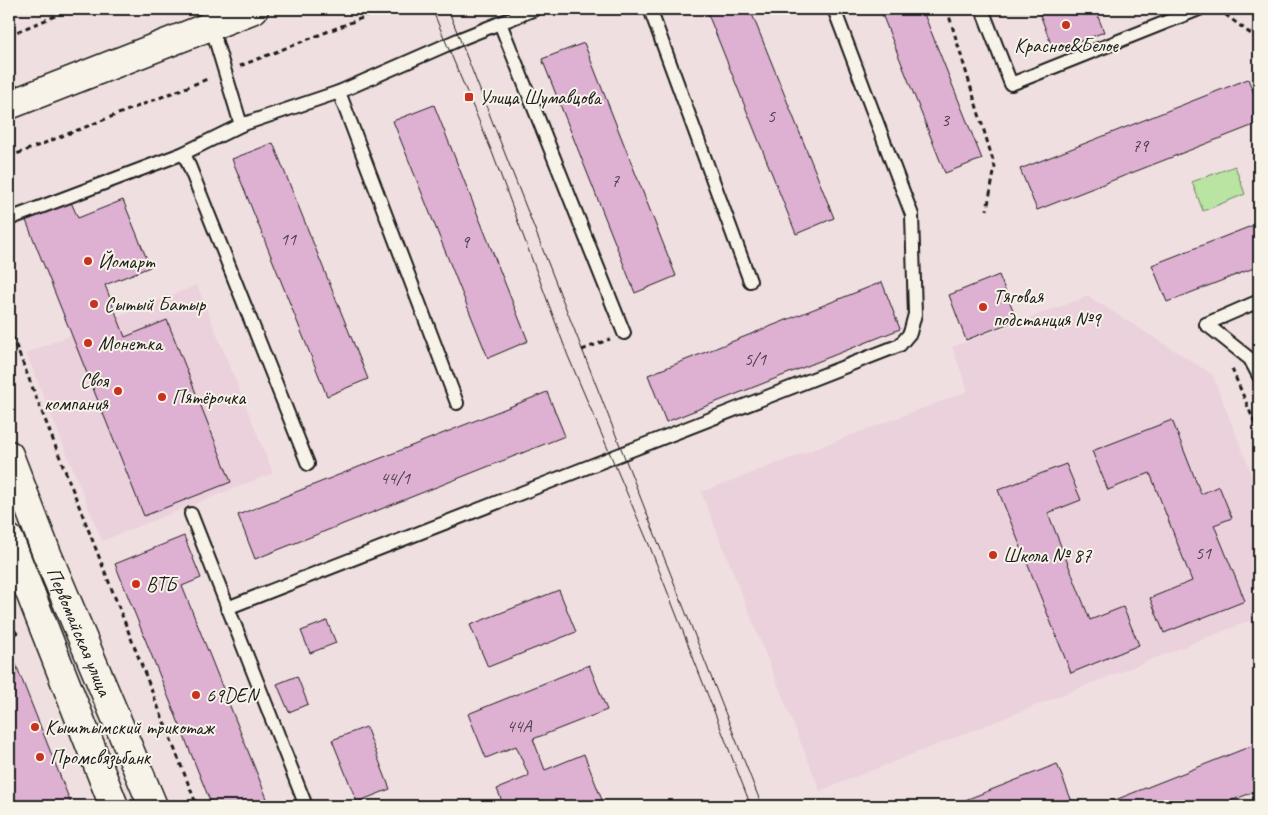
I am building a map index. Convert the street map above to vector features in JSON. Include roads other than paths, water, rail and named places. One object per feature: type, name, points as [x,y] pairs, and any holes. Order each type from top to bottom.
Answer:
[{"type":"main road","points":[[9,105],[208,17],[254,9]]},
{"type":"main road","name":"Первомайская улица","points":[[9,455],[47,554],[154,806]]},
{"type":"main road","name":"Первомайская улица","points":[[9,539],[114,806]]},
{"type":"lane","points":[[9,219],[184,153],[241,125],[339,92],[535,9]]},
{"type":"lane","points":[[650,9],[750,281]]},
{"type":"lane","points":[[228,608],[900,345],[910,332],[915,314],[912,215],[834,9]]},
{"type":"lane","points":[[982,9],[1012,84],[1199,9]]},
{"type":"lane","points":[[208,17],[241,125]]},
{"type":"lane","points":[[500,23],[624,333]]},
{"type":"lane","points":[[339,92],[457,403]]},
{"type":"lane","points":[[184,153],[308,464]]},
{"type":"lane","points":[[1259,301],[1206,324],[1250,359],[1259,376]]},
{"type":"lane","points":[[191,514],[306,806]]},
{"type":"tram line","points":[[432,9],[492,152],[568,356],[650,547],[751,806]]},
{"type":"tram line","points":[[448,9],[762,806]]},
{"type":"place","name":"Красное&Белое","points":[[1066,25]]},
{"type":"place","name":"Улица Шумавцова","points":[[469,97]]},
{"type":"place","name":"Йомарт","points":[[88,261]]},
{"type":"place","name":"Сытый Батыр","points":[[94,304]]},
{"type":"place","name":"Тяговая подстанция №9","points":[[983,307]]},
{"type":"place","name":"Монетка","points":[[88,343]]},
{"type":"place","name":"Своя компания","points":[[118,391]]},
{"type":"place","name":"Пятёрочка","points":[[162,397]]},
{"type":"place","name":"Школа № 87","points":[[993,555]]},
{"type":"place","name":"ВТБ","points":[[136,584]]},
{"type":"place","name":"69DEN","points":[[196,695]]},
{"type":"place","name":"Кыштымский трикотаж","points":[[35,727]]},
{"type":"place","name":"Промсвязьбанк","points":[[40,757]]}]
